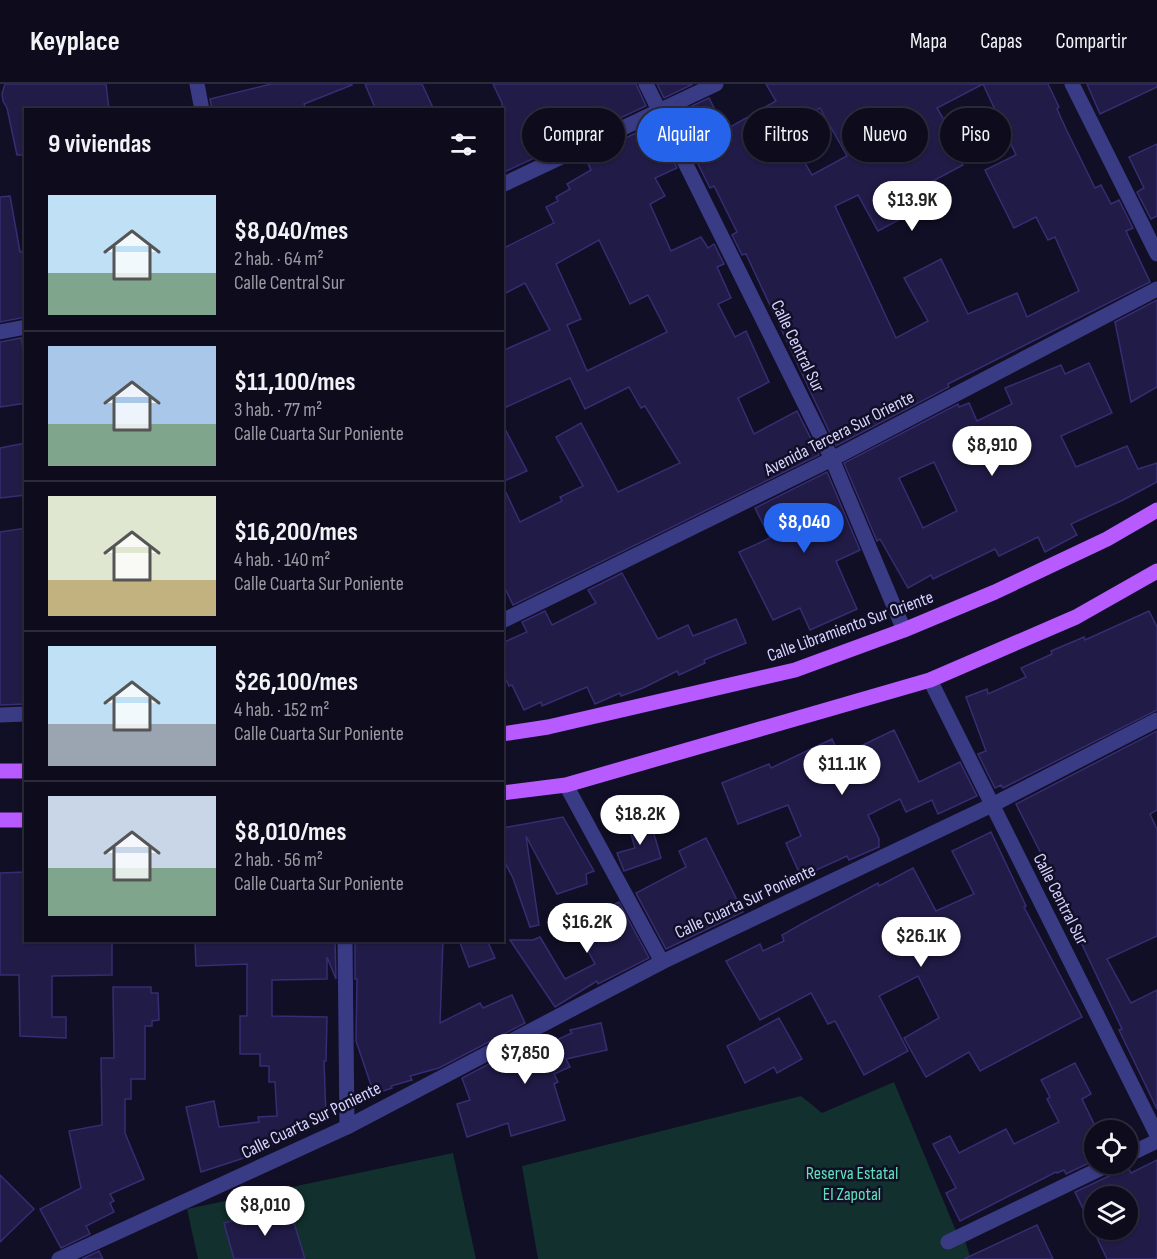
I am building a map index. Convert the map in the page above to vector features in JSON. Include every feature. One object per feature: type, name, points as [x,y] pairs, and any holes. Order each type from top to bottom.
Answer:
[{"type":"main road","name":"Calle Libramiento Sur Oriente","points":[[504,734],[548,727],[795,670],[904,630],[995,592],[1107,539],[1157,510]]},
{"type":"main road","points":[[504,793],[566,785],[930,680],[1076,616],[1157,571]]},
{"type":"main road","points":[[0,771],[24,771]]},
{"type":"main road","points":[[0,820],[24,820]]},
{"type":"street","points":[[197,84],[202,108]]},
{"type":"street","name":"Calle Central Sur","points":[[646,84],[659,108]]},
{"type":"street","points":[[667,108],[716,84]]},
{"type":"street","points":[[1072,84],[1157,254]]},
{"type":"street","points":[[504,184],[637,122]]},
{"type":"street","name":"Calle Central Sur","points":[[686,162],[832,459],[904,630]]},
{"type":"street","name":"Avenida Tercera Sur Oriente","points":[[504,620],[832,459],[1157,289]]},
{"type":"street","points":[[0,332],[24,327]]},
{"type":"street","name":"Calle Central Sur","points":[[930,680],[1157,1135]]},
{"type":"street","points":[[0,715],[24,714]]},
{"type":"street","name":"Calle Cuarta Sur Poniente","points":[[59,1259],[347,1127],[662,962],[992,805],[1157,720]]},
{"type":"street","points":[[566,785],[662,962]]},
{"type":"street","points":[[345,942],[347,1127]]},
{"type":"street","points":[[1138,1150],[1157,1141]]},
{"type":"street","points":[[948,1242],[1089,1174]]},
{"type":"green space","name":"Reserva Estatal El Zapotal","points":[[894,1082],[956,1231],[964,1238],[971,1259],[538,1259],[522,1166],[801,1096],[822,1113]]},
{"type":"green space","points":[[453,1153],[476,1259],[198,1259],[187,1209]]},
{"type":"building","points":[[5,84],[106,84],[109,108],[24,108],[24,155],[17,155],[2,94]]},
{"type":"building","points":[[271,84],[352,84],[304,104],[306,108],[212,108],[210,99]]},
{"type":"building","points":[[365,84],[422,84],[433,108],[375,108]]},
{"type":"building","points":[[493,84],[636,84],[646,106],[637,108],[637,110],[625,116],[625,108],[522,108],[522,162],[526,162],[504,172],[504,108],[502,108]]},
{"type":"building","points":[[657,84],[693,84],[664,98]]},
{"type":"building","points":[[766,84],[983,84],[1048,84],[1066,129],[1095,188],[1101,185],[1111,204],[1119,200],[1133,228],[1126,231],[1150,282],[948,384],[949,387],[836,446],[746,254],[742,255],[732,235],[737,232],[714,186],[710,188],[697,162],[731,162],[731,127],[743,120],[743,162],[805,162],[812,175],[842,159],[842,162],[928,162],[928,108],[842,108],[842,147],[830,126],[830,108],[764,108],[776,101]],"holes":[[[983,84],[994,108],[1011,108],[1011,144],[1016,155],[1011,157],[1011,162],[1002,162],[985,170],[1014,228],[1036,217],[1048,240],[1055,237],[1079,291],[1027,317],[1017,293],[968,314],[941,259],[904,278],[928,321],[896,338],[835,206],[858,195],[878,231],[942,197],[933,181],[963,165],[961,162],[940,162],[940,113],[937,108]]]},
{"type":"building","points":[[1087,84],[1157,84],[1157,87],[1100,114]]},
{"type":"building","points":[[709,98],[714,108],[687,108]]},
{"type":"building","points":[[637,132],[637,162],[674,162],[677,168],[655,178],[665,196],[650,204],[671,251],[701,237],[708,248],[714,244],[724,264],[717,267],[731,298],[718,304],[735,337],[746,331],[769,382],[738,398],[754,434],[797,411],[819,455],[513,605],[504,586],[504,488],[520,522],[562,501],[560,497],[583,486],[556,437],[581,423],[618,492],[680,463],[645,406],[641,408],[629,387],[585,409],[570,378],[504,408],[504,350],[550,330],[525,283],[504,294],[504,248],[554,223],[546,207],[558,201],[556,197],[570,189],[567,184],[591,170],[587,162],[625,162],[625,138]],"holes":[[[599,240],[630,304],[648,295],[667,332],[587,371],[567,325],[581,319],[556,264]]]},
{"type":"building","points":[[1157,144],[1157,216],[1151,219],[1137,192],[1144,188],[1129,157]]},
{"type":"building","points":[[10,196],[20,252],[24,251],[24,317],[0,322],[0,197]]},
{"type":"building","points":[[1157,300],[1157,387],[1131,402],[1115,322]]},
{"type":"building","points":[[21,338],[24,354],[24,403],[0,407],[0,342]]},
{"type":"building","points":[[1089,363],[1112,413],[1061,436],[1076,467],[1127,446],[1138,469],[1157,463],[1157,482],[1071,524],[1077,535],[1045,552],[1038,537],[999,556],[995,549],[933,579],[931,575],[908,588],[880,539],[877,541],[844,463],[958,404],[959,407],[969,403],[977,421],[1012,404],[1005,388],[1061,365],[1065,374]],"holes":[[[934,462],[957,511],[923,528],[899,478]]]},
{"type":"building","points":[[504,427],[527,471],[504,481]]},
{"type":"building","points":[[24,443],[24,495],[0,498],[0,448]]},
{"type":"building","points":[[827,472],[860,550],[836,561],[857,609],[810,630],[800,608],[773,620],[739,552],[770,538],[755,508]]},
{"type":"building","points":[[24,528],[24,704],[0,705],[0,532]]},
{"type":"building","points":[[622,573],[658,639],[688,625],[693,636],[736,619],[746,643],[704,660],[705,663],[679,675],[677,671],[643,688],[621,696],[620,693],[595,704],[587,687],[542,706],[541,702],[524,710],[512,685],[509,686],[504,676],[504,642],[527,632],[522,622],[545,611],[552,625],[596,603],[588,590]]},
{"type":"building","points":[[1149,611],[1157,627],[1157,710],[1003,788],[1001,785],[995,788],[978,754],[986,751],[966,697],[987,689],[988,694],[1026,677],[1021,668],[1052,654],[1051,651],[1084,637],[1085,640]]},
{"type":"building","points":[[894,730],[919,782],[960,762],[977,796],[938,814],[932,800],[906,812],[900,799],[868,815],[879,839],[879,847],[849,860],[847,856],[801,877],[786,843],[801,836],[788,805],[738,824],[722,783],[769,764],[771,768],[832,739],[840,756]]},
{"type":"building","points":[[1157,731],[1157,810],[1150,814],[1157,829],[1157,936],[1107,959],[1131,1003],[1157,990],[1157,1109],[1060,898],[1063,897],[1016,804]]},
{"type":"building","points":[[563,817],[594,871],[586,874],[587,884],[557,894],[526,836],[539,925],[530,927],[513,878],[504,861],[504,828]]},
{"type":"building","points":[[649,817],[661,858],[624,871],[617,853],[635,848],[628,824]]},
{"type":"building","points":[[991,832],[1026,906],[1024,907],[1082,1017],[980,1071],[969,1052],[926,1077],[904,1038],[939,1018],[918,976],[879,996],[908,1051],[864,1075],[835,1021],[828,1024],[811,993],[760,1020],[726,961],[760,944],[763,951],[784,941],[782,935],[878,883],[879,886],[913,868],[936,911],[974,894],[952,851]]},
{"type":"building","points":[[706,838],[743,912],[666,949],[636,893],[686,867],[679,851]]},
{"type":"building","points":[[24,872],[24,942],[112,942],[112,975],[52,976],[52,1017],[66,1017],[66,1038],[20,1036],[19,975],[0,975],[0,873]]},
{"type":"building","points":[[619,902],[649,958],[598,984],[597,981],[555,1007],[510,940],[533,940],[540,937],[565,979],[595,964],[574,925]]},
{"type":"building","points":[[195,942],[335,942],[336,979],[327,957],[327,979],[272,980],[272,1016],[327,1017],[326,1061],[324,1061],[326,1116],[250,1156],[201,1172],[186,1107],[214,1101],[219,1127],[259,1122],[258,1117],[277,1116],[275,1082],[269,1082],[269,1066],[260,1066],[260,1054],[240,1054],[240,1016],[247,1016],[247,964],[196,966]]},
{"type":"building","points":[[355,942],[443,942],[440,1023],[480,1003],[483,1008],[512,995],[525,1023],[439,1068],[410,1076],[412,1080],[374,1094],[356,1041],[357,979],[355,979]]},
{"type":"building","points":[[460,942],[488,942],[495,958],[469,967]]},
{"type":"building","points":[[113,987],[151,987],[151,993],[158,993],[159,1020],[152,1021],[152,1026],[145,1026],[145,1079],[131,1079],[131,1099],[125,1099],[125,1133],[144,1179],[110,1194],[114,1201],[110,1203],[114,1212],[86,1226],[90,1234],[61,1248],[40,1209],[81,1188],[69,1131],[102,1125],[101,1058],[114,1058]]},
{"type":"building","points":[[779,1018],[802,1059],[777,1073],[774,1067],[745,1083],[727,1046]]},
{"type":"building","points":[[601,1023],[607,1050],[566,1059],[570,1067],[554,1074],[558,1082],[554,1084],[565,1120],[511,1136],[508,1123],[467,1137],[457,1104],[470,1100],[462,1078],[533,1041],[537,1049],[572,1033],[570,1030]]},
{"type":"building","points":[[1075,1063],[1091,1094],[1082,1099],[1092,1120],[1084,1120],[1084,1165],[1066,1174],[1064,1170],[1056,1172],[960,1221],[946,1193],[956,1188],[933,1144],[950,1136],[959,1153],[1006,1129],[1014,1144],[1059,1122],[1047,1099],[1050,1097],[1041,1080]]},
{"type":"building","points":[[1157,1160],[1157,1259],[1107,1259],[1098,1240],[1138,1240],[1138,1186],[1088,1186],[1113,1174],[1138,1174],[1138,1170]]},
{"type":"building","points":[[0,1175],[34,1209],[0,1242]]},
{"type":"building","points":[[1084,1188],[1084,1211],[1075,1192]]},
{"type":"building","points":[[289,1206],[305,1259],[234,1259],[224,1223]]},
{"type":"building","points":[[1037,1225],[1053,1259],[964,1259]]},
{"type":"building","points":[[99,1251],[103,1259],[82,1259]]}]
